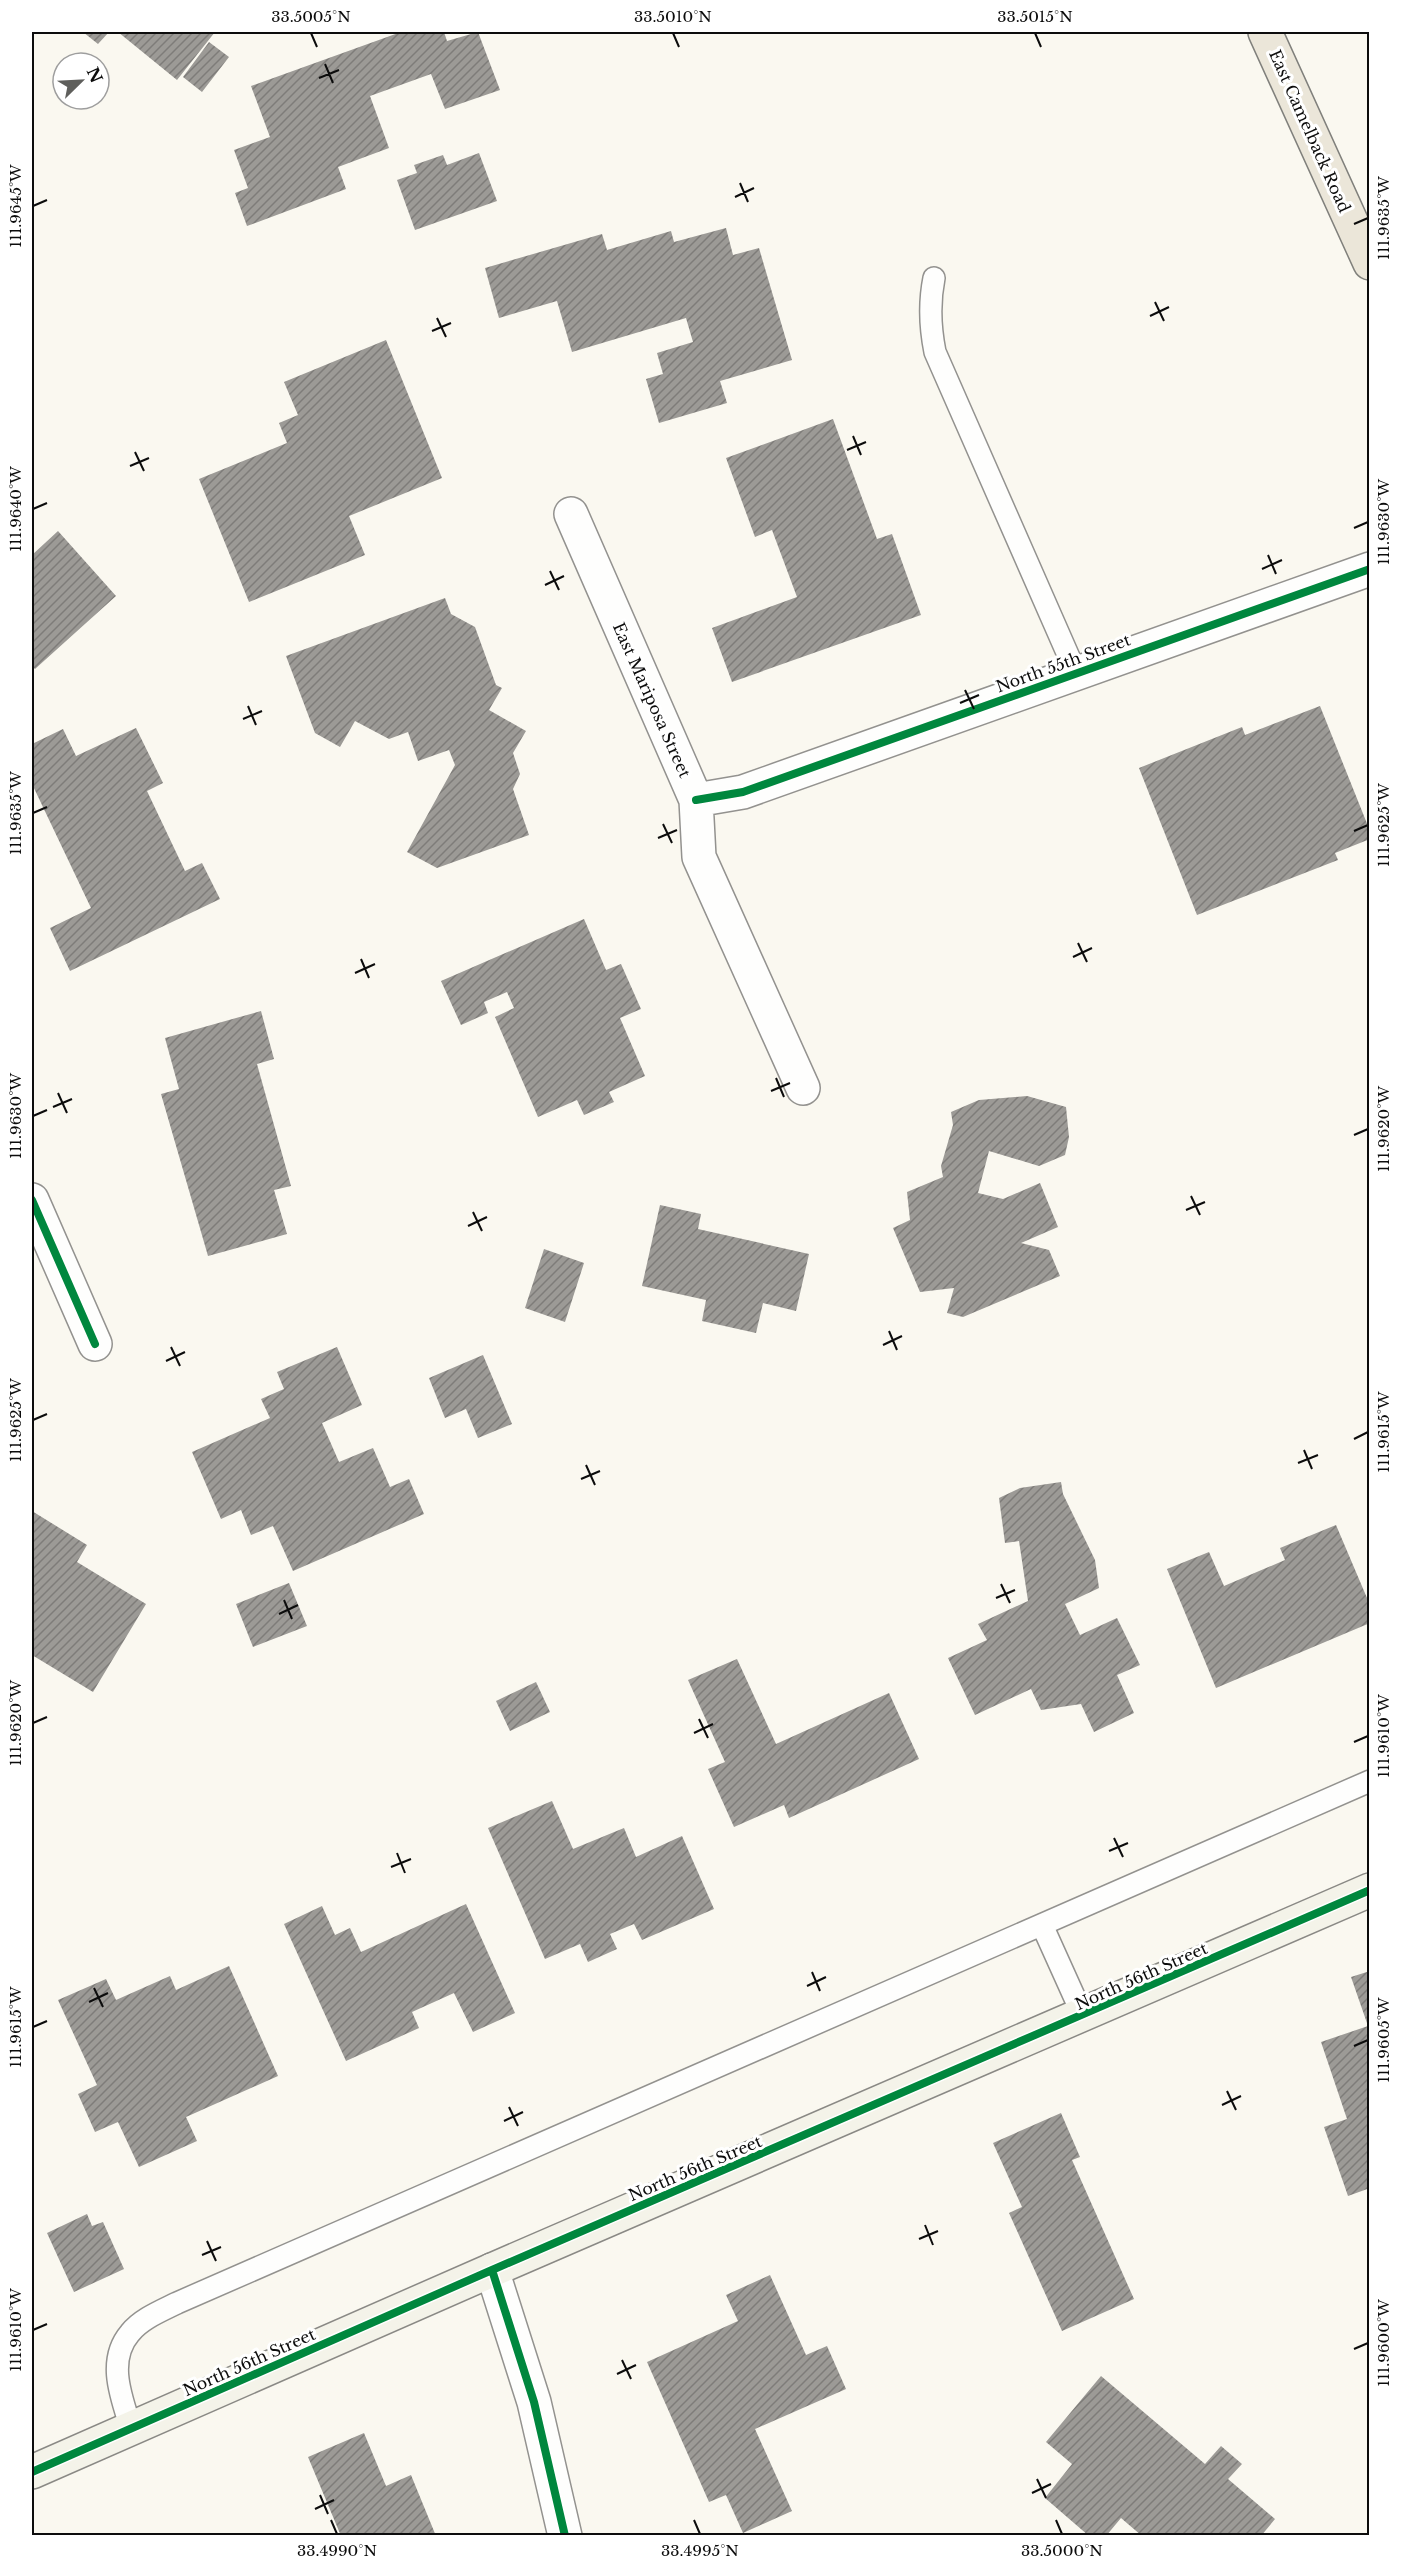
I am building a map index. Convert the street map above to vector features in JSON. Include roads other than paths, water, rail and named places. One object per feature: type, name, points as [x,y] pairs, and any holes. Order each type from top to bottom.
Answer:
[{"type":"main road","name":"East Camelback Road","points":[[1265,32],[1370,263]]},
{"type":"main road","name":"North 56th Street","points":[[32,2472],[1370,1890]]},
{"type":"street","name":"East Mariposa Street","points":[[571,514],[696,800],[699,857],[803,1088]]},
{"type":"street","name":"North 55th Street","points":[[696,800],[743,792],[1370,569]]},
{"type":"street","points":[[32,1200],[95,1344]]},
{"type":"street","points":[[492,2270],[534,2402],[565,2535]]},
{"type":"lane","points":[[934,278],[930,295],[930,319],[935,352],[1076,673]]},
{"type":"lane","points":[[131,2428],[118,2386],[116,2370],[129,2334],[156,2314],[1370,1781]]},
{"type":"lane","points":[[1042,1925],[1083,2016]]}]
